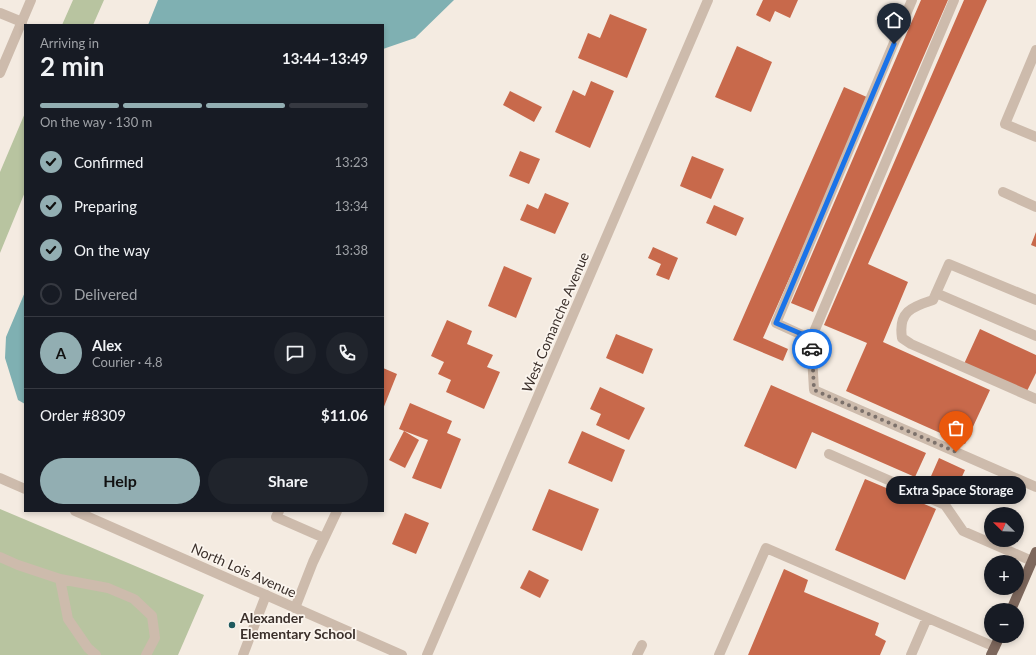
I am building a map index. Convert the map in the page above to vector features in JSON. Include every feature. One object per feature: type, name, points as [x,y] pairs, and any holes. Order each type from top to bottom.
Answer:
[{"type":"main road","points":[[1014,603],[1034,557]]},
{"type":"street","points":[[0,73],[31,0]]},
{"type":"street","name":"West Comanche Avenue","points":[[427,655],[708,0]]},
{"type":"street","points":[[811,338],[776,323],[912,0]]},
{"type":"street","points":[[954,0],[811,338],[814,390],[1036,487]]},
{"type":"street","points":[[0,13],[22,22]]},
{"type":"street","points":[[1036,50],[1005,124],[1036,137]]},
{"type":"street","points":[[1003,192],[1036,207]]},
{"type":"street","points":[[1036,300],[949,264],[933,300],[913,307],[904,315],[901,328],[902,338],[911,344],[1036,399]]},
{"type":"street","points":[[936,293],[1036,336]]},
{"type":"street","points":[[828,454],[945,505],[963,531],[1034,557]]},
{"type":"street","points":[[0,479],[24,489]]},
{"type":"street","name":"North Lois Avenue","points":[[76,512],[402,655]]},
{"type":"street","points":[[278,512],[276,517],[324,538]]},
{"type":"street","points":[[295,608],[313,562],[337,512]]},
{"type":"street","points":[[719,655],[766,548],[927,618],[993,651]]},
{"type":"street","points":[[0,557],[18,565],[60,579],[108,588],[134,599],[152,616],[155,638],[146,655]]},
{"type":"street","points":[[60,579],[68,619],[88,648],[96,655]]},
{"type":"street","points":[[243,655],[266,595]]},
{"type":"street","points":[[910,655],[927,618]]},
{"type":"street","points":[[637,655],[642,645]]},
{"type":"green space","points":[[73,0],[104,0],[93,24],[62,24]]},
{"type":"green space","points":[[24,115],[24,194],[0,253],[0,172]]},
{"type":"green space","points":[[0,509],[204,595],[178,655],[0,655]]},
{"type":"water","points":[[158,0],[454,0],[415,38],[384,49],[384,24],[148,24]]},
{"type":"water","points":[[24,294],[24,403],[18,400],[5,358],[6,337]]},
{"type":"building","points":[[763,0],[798,0],[790,18],[775,11],[770,22],[756,15]]},
{"type":"building","points":[[921,0],[948,0],[813,312],[791,303]]},
{"type":"building","points":[[964,0],[987,0],[868,264],[908,282],[883,342],[990,390],[965,444],[846,391],[867,343],[824,325]]},
{"type":"building","points":[[610,14],[647,29],[627,78],[578,58],[588,33],[600,38]]},
{"type":"building","points":[[737,46],[772,62],[751,112],[715,97]]},
{"type":"building","points":[[591,81],[614,91],[590,148],[555,132],[573,90],[585,96]]},
{"type":"building","points":[[844,87],[869,98],[763,338],[788,349],[783,361],[733,340]]},
{"type":"building","points":[[510,91],[542,107],[534,122],[503,105]]},
{"type":"building","points":[[520,151],[540,159],[529,184],[509,176]]},
{"type":"building","points":[[692,156],[724,169],[711,199],[680,186]]},
{"type":"building","points":[[545,193],[569,203],[555,234],[520,220],[527,204],[538,209]]},
{"type":"building","points":[[714,205],[744,218],[736,236],[706,223]]},
{"type":"building","points":[[1036,232],[1036,247],[1031,245]]},
{"type":"building","points":[[653,247],[678,258],[669,280],[656,275],[661,264],[648,258]]},
{"type":"building","points":[[504,266],[532,278],[516,318],[488,306]]},
{"type":"building","points":[[447,320],[472,331],[467,344],[493,355],[487,367],[500,372],[484,409],[446,392],[451,380],[438,374],[444,362],[431,356]]},
{"type":"building","points":[[980,329],[1036,355],[1036,373],[1026,393],[964,364]]},
{"type":"building","points":[[616,334],[653,349],[643,374],[606,358]]},
{"type":"building","points":[[384,368],[397,374],[384,406]]},
{"type":"building","points":[[771,385],[926,453],[915,477],[812,432],[796,469],[744,446]]},
{"type":"building","points":[[600,387],[645,408],[629,440],[596,425],[601,414],[590,409]]},
{"type":"building","points":[[410,403],[452,421],[447,433],[461,439],[441,489],[412,478],[428,440],[399,429]]},
{"type":"building","points":[[404,431],[419,440],[405,468],[389,460]]},
{"type":"building","points":[[582,431],[625,450],[612,482],[568,463]]},
{"type":"building","points":[[939,458],[965,470],[954,494],[928,483]]},
{"type":"building","points":[[865,479],[936,509],[905,580],[835,550]]},
{"type":"building","points":[[549,489],[599,509],[582,551],[532,530]]},
{"type":"building","points":[[405,513],[429,523],[416,554],[392,544]]},
{"type":"building","points":[[784,569],[808,580],[804,592],[879,623],[875,635],[886,641],[880,655],[748,655]]},
{"type":"building","points":[[529,570],[549,580],[540,598],[520,588]]},
{"type":"way so far","points":[[812,349],[814,390],[956,452]]},
{"type":"place","name":"Extra Space Storage","points":[[956,452]]},
{"type":"place","name":"Alexander Elementary School","points":[[232,625]]},
{"type":"route","points":[[812,349],[811,338],[776,323],[894,44]]}]
